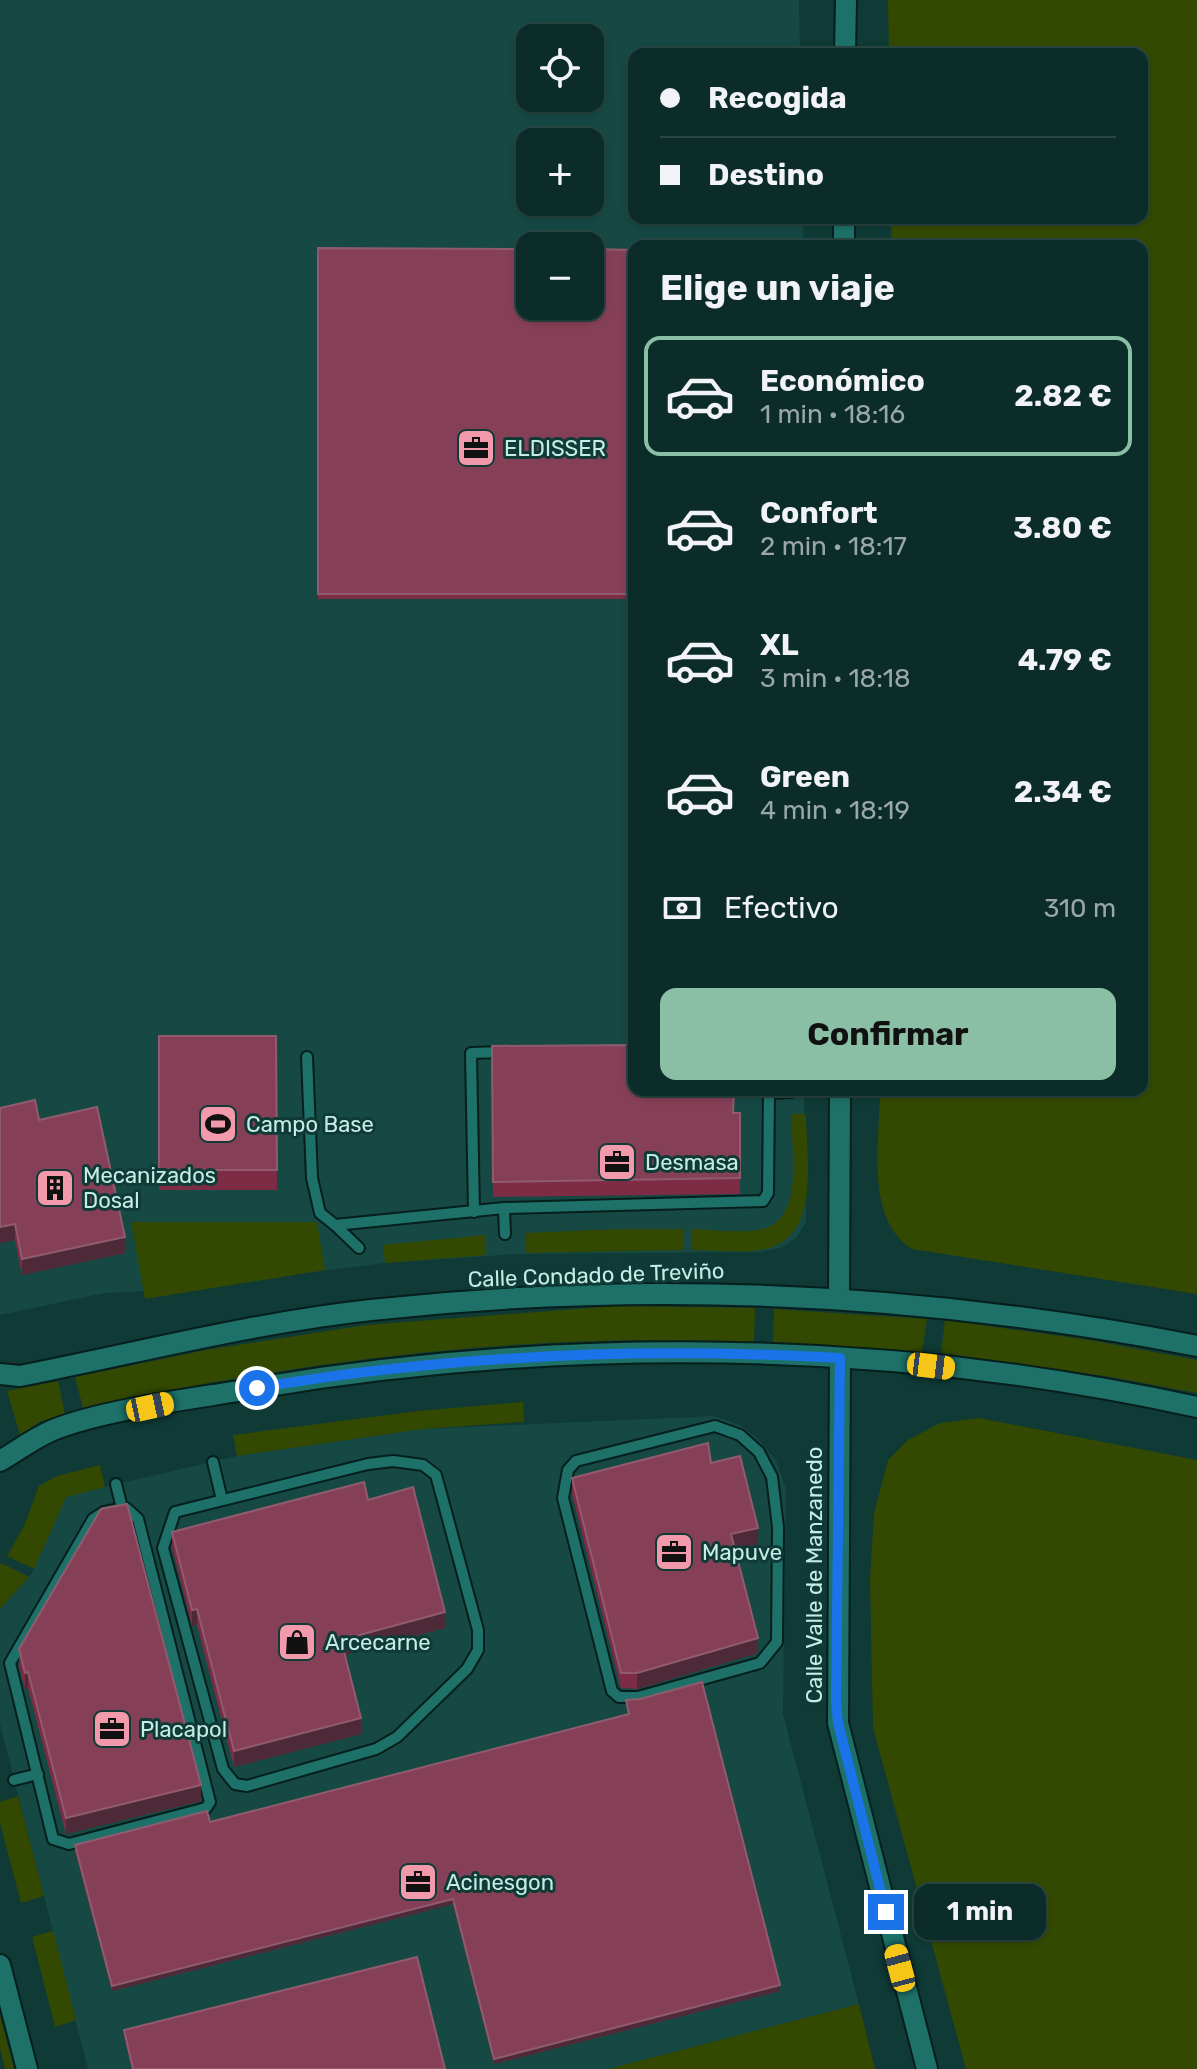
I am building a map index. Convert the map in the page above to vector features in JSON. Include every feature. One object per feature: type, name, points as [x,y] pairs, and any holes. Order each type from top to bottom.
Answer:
[{"type":"street","points":[[845,48],[846,0]]},
{"type":"street","points":[[839,1299],[840,1096]]},
{"type":"street","name":"Calle Condado de Treviño","points":[[0,1374],[20,1376],[213,1334],[371,1310],[620,1294],[839,1299],[1025,1318],[1197,1346]]},
{"type":"street","points":[[0,1461],[45,1434],[78,1423],[175,1402],[328,1376],[497,1360],[621,1353],[840,1358],[1050,1380],[1197,1407]]},
{"type":"street","name":"Calle Valle de Manzanedo","points":[[840,1358],[838,1723],[927,2069]]},
{"type":"street","points":[[0,1965],[27,2069]]},
{"type":"lane","points":[[474,1212],[471,1053],[516,1052]]},
{"type":"lane","points":[[307,1057],[312,1178],[320,1213],[359,1248]]},
{"type":"lane","points":[[335,1225],[504,1208],[763,1201],[768,1193],[769,1096]]},
{"type":"lane","points":[[504,1208],[505,1234]]},
{"type":"lane","points":[[715,1426],[740,1435],[759,1452],[772,1477],[777,1498],[782,1615],[777,1642],[760,1663],[638,1697],[619,1697],[612,1691],[563,1498],[568,1470],[576,1461],[715,1426]]},
{"type":"lane","points":[[393,1461],[423,1465],[436,1475],[478,1630],[478,1650],[467,1669],[397,1737],[376,1749],[247,1786],[235,1784],[223,1769],[163,1548],[175,1512],[222,1500],[368,1464],[393,1461]]},
{"type":"lane","points":[[213,1462],[222,1500]]},
{"type":"lane","points":[[116,1484],[122,1508]]},
{"type":"lane","points":[[122,1508],[133,1512],[138,1519],[210,1802],[206,1808],[69,1844],[53,1839],[38,1774],[10,1663],[12,1654],[93,1519],[104,1512],[122,1508]]},
{"type":"lane","points":[[14,1780],[38,1774]]},
{"type":"shaded area","points":[[0,0],[799,0],[800,48],[628,48],[628,224],[803,224],[803,240],[628,240],[628,1096],[804,1096],[806,1222],[797,1237],[781,1248],[760,1252],[518,1254],[385,1263],[170,1290],[105,1293],[0,1315]]},
{"type":"shaded area","points":[[713,1416],[740,1425],[758,1439],[776,1460],[786,1489],[783,1714],[859,2004],[608,2069],[88,2069],[0,1724],[0,1609],[32,1573],[66,1496],[237,1456],[422,1429]]},
{"type":"green space","points":[[888,0],[1197,0],[1197,1294],[912,1249],[897,1236],[887,1219],[881,1199],[877,1154],[880,1096],[1148,1096],[1148,240],[891,240],[891,224],[1148,224],[1148,48],[889,48]]},
{"type":"green space","points":[[791,1114],[806,1114],[808,1151],[807,1192],[795,1229],[783,1241],[765,1249],[738,1252],[691,1250],[691,1229],[749,1231],[766,1228],[778,1220],[786,1209],[793,1178]]},
{"type":"green space","points":[[131,1222],[317,1222],[325,1270],[145,1299]]},
{"type":"green space","points":[[683,1229],[683,1250],[525,1253],[526,1233]]},
{"type":"green space","points":[[485,1235],[486,1255],[385,1263],[383,1245]]},
{"type":"green space","points":[[615,1306],[755,1308],[754,1342],[585,1341],[416,1353],[249,1376],[83,1408],[75,1377],[206,1350],[366,1325]]},
{"type":"green space","points":[[774,1309],[927,1319],[922,1352],[773,1342]]},
{"type":"green space","points":[[945,1320],[1089,1340],[1197,1360],[1197,1393],[1111,1377],[941,1353]]},
{"type":"green space","points":[[58,1381],[65,1414],[41,1421],[20,1435],[7,1391]]},
{"type":"green space","points":[[523,1402],[524,1422],[422,1429],[237,1456],[233,1435],[418,1411]]},
{"type":"green space","points":[[979,1418],[1197,1460],[1197,2069],[966,2069],[873,1728],[870,1579],[874,1513],[888,1460],[908,1440],[940,1423]]},
{"type":"green space","points":[[100,1465],[105,1487],[66,1497],[34,1569],[7,1556],[24,1526],[39,1486],[57,1476]]},
{"type":"green space","points":[[0,1565],[29,1577],[0,1609]]},
{"type":"green space","points":[[18,1796],[44,1896],[21,1903],[0,1823],[0,1802]]},
{"type":"green space","points":[[53,1931],[76,2020],[55,2027],[32,1937]]},
{"type":"green space","points":[[859,2004],[875,2069],[608,2069]]},
{"type":"green space","points":[[0,2015],[14,2069],[5,2069],[0,2048]]},
{"type":"building","name":"ELDISSER","points":[[318,248],[516,249],[516,320],[604,320],[604,249],[628,250],[626,594],[318,594]]},
{"type":"building","name":"Campo Base","points":[[159,1036],[276,1036],[277,1170],[159,1170]]},
{"type":"building","name":"Desmasa","points":[[628,1045],[628,1096],[734,1096],[733,1113],[740,1113],[740,1178],[493,1182],[492,1046]]},
{"type":"building","name":"Mecanizados Dosal","points":[[35,1100],[39,1120],[97,1107],[125,1237],[22,1259],[15,1224],[0,1227],[0,1108]]},
{"type":"building","points":[[708,1443],[711,1463],[740,1456],[758,1528],[731,1534],[758,1638],[637,1673],[621,1673],[572,1478]]},
{"type":"building","name":"Arcecarne","points":[[364,1482],[368,1500],[413,1487],[445,1612],[341,1640],[361,1718],[234,1751],[197,1609],[192,1610],[172,1532]]},
{"type":"building","name":"Placapol","points":[[127,1504],[201,1785],[66,1818],[28,1672],[25,1673],[19,1649],[101,1509]]},
{"type":"building","name":"Acinesgon","points":[[702,1682],[780,1985],[494,2059],[453,1899],[112,1986],[75,1845],[207,1811],[210,1822],[629,1714],[626,1700]]},
{"type":"building","points":[[417,1957],[445,2069],[133,2069],[124,2030]]},
{"type":"place","name":"ELDISSER","points":[[476,448]]},
{"type":"place","name":"Campo Base","points":[[218,1124]]},
{"type":"place","name":"Desmasa","points":[[617,1162]]},
{"type":"place","name":"Mecanizados Dosal","points":[[55,1188]]},
{"type":"place","name":"Mapuve","points":[[674,1552]]},
{"type":"place","name":"Arcecarne","points":[[297,1642]]},
{"type":"place","name":"Placapol","points":[[112,1729]]},
{"type":"place","name":"Acinesgon","points":[[418,1882]]},
{"type":"route","points":[[257,1388],[381,1370],[621,1353],[840,1358],[836,1702],[838,1723],[886,1912]]}]
